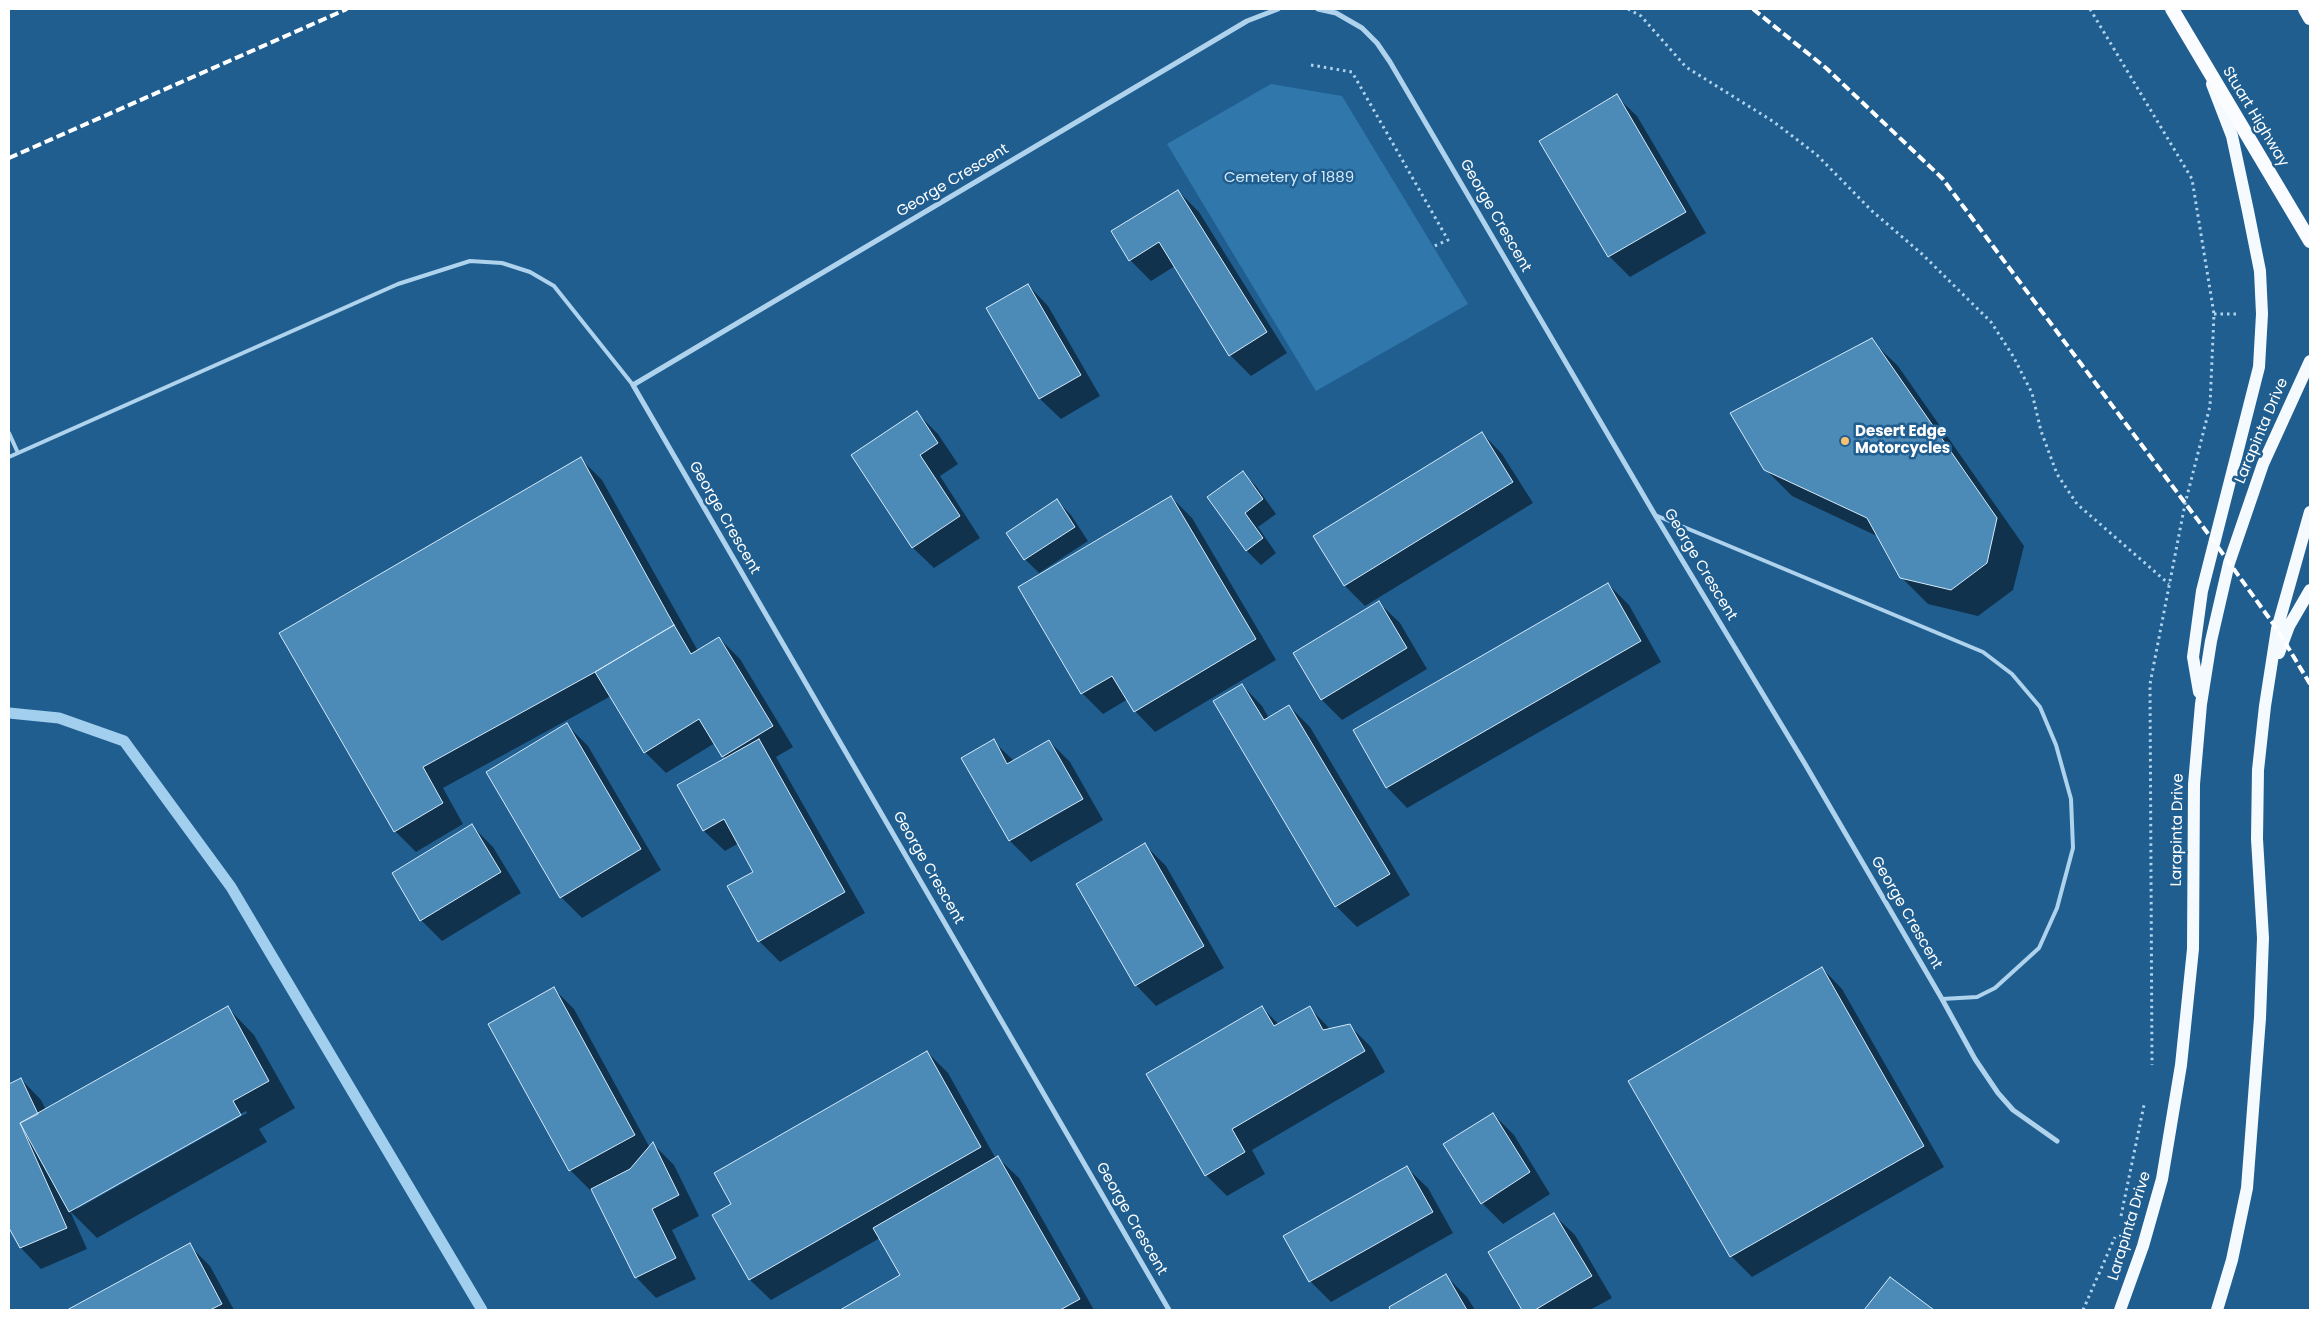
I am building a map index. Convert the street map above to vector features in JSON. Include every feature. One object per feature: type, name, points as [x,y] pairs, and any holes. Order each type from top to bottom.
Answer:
[{"type":"highway","name":"Stuart Highway","points":[[2172,9],[2310,241]]},
{"type":"highway","points":[[2305,9],[2310,18]]},
{"type":"main road","points":[[2200,704],[2193,657],[2202,591],[2259,367],[2262,314],[2260,271],[2234,145],[2206,66]]},
{"type":"main road","name":"Larapinta Drive","points":[[2120,1310],[2143,1246],[2162,1179],[2182,1065],[2193,949],[2194,784],[2200,704],[2211,641],[2229,563],[2263,464],[2310,361]]},
{"type":"main road","points":[[2217,1310],[2232,1260],[2247,1188],[2260,1018],[2262,938],[2258,790],[2265,706],[2277,629],[2310,512]]},
{"type":"main road","points":[[2265,706],[2283,639],[2310,590]]},
{"type":"street","name":"George Crescent","points":[[1169,1310],[633,385],[1247,21],[1278,9]]},
{"type":"street","name":"George Crescent","points":[[1318,9],[1336,13],[1362,28],[1377,43],[1390,62],[1942,999],[1975,1060],[1998,1093],[2032,1125],[2057,1141]]},
{"type":"lane","points":[[9,457],[398,284],[470,261],[502,263],[530,272],[554,286],[633,385]]},
{"type":"lane","points":[[9,433],[18,453]]},
{"type":"lane","points":[[1656,515],[1983,652],[2012,674],[2040,707],[2056,745],[2071,799],[2073,848],[2056,908],[2039,948],[1995,988],[1977,997],[1942,999]]},
{"type":"path","points":[[1628,9],[1641,16],[1686,67],[1774,122],[1817,156],[1872,211],[1922,254],[1992,322],[2013,356],[2032,393],[2041,431],[2057,474],[2077,504],[2169,584]]},
{"type":"path","points":[[2090,9],[2192,178],[2214,314],[2210,406],[2185,504],[2150,684],[2152,1072]]},
{"type":"path","points":[[1311,65],[1352,72],[1448,240],[1432,247]]},
{"type":"path","points":[[2120,1220],[2146,1099]]},
{"type":"path","points":[[2083,1310],[2118,1230]]},
{"type":"green space","name":"Cemetery of 1889","points":[[1271,84],[1342,96],[1468,304],[1316,391],[1167,144]]},
{"type":"building","points":[[1617,94],[1686,212],[1608,257],[1539,141]]},
{"type":"building","points":[[1178,190],[1267,332],[1229,356],[1159,242],[1129,261],[1111,231]]},
{"type":"building","points":[[1028,284],[1081,375],[1039,399],[986,308]]},
{"type":"building","name":"Desert Edge Motorcycles","points":[[1872,338],[1997,518],[1987,563],[1951,590],[1900,578],[1867,518],[1764,470],[1730,413]]},
{"type":"building","points":[[917,411],[938,443],[920,455],[960,516],[912,548],[851,455]]},
{"type":"building","points":[[1482,432],[1513,482],[1344,586],[1313,536]]},
{"type":"building","points":[[581,457],[674,625],[595,672],[423,767],[443,803],[394,832],[279,633]]},
{"type":"building","points":[[1243,471],[1263,499],[1245,513],[1263,538],[1246,551],[1207,497]]},
{"type":"building","points":[[1171,496],[1256,639],[1134,712],[1112,676],[1081,694],[1018,587]]},
{"type":"building","points":[[1057,499],[1075,527],[1024,560],[1006,533]]},
{"type":"building","points":[[1608,583],[1641,641],[1386,788],[1353,730]]},
{"type":"building","points":[[1379,601],[1407,648],[1321,700],[1293,653]]},
{"type":"building","points":[[674,625],[691,654],[719,637],[773,726],[722,757],[699,719],[644,753],[595,672]]},
{"type":"building","points":[[1242,684],[1264,720],[1289,705],[1390,874],[1335,907],[1213,701]]},
{"type":"building","points":[[567,723],[641,849],[560,898],[486,772]]},
{"type":"building","points":[[759,739],[845,892],[758,942],[727,886],[753,872],[724,819],[703,831],[677,785]]},
{"type":"building","points":[[994,739],[1007,764],[1049,740],[1083,799],[1009,841],[961,758]]},
{"type":"building","points":[[472,824],[501,872],[420,921],[392,873]]},
{"type":"building","points":[[1145,843],[1204,946],[1135,986],[1076,884]]},
{"type":"building","points":[[1822,967],[1924,1146],[1730,1257],[1628,1081]]},
{"type":"building","points":[[554,987],[635,1135],[569,1171],[488,1024]]},
{"type":"building","points":[[228,1006],[269,1081],[233,1101],[241,1115],[69,1212],[20,1123]]},
{"type":"building","points":[[1262,1006],[1274,1026],[1310,1006],[1323,1030],[1350,1024],[1365,1051],[1232,1129],[1245,1152],[1205,1176],[1146,1074]]},
{"type":"building","points":[[927,1051],[981,1147],[749,1280],[712,1215],[731,1204],[714,1173]]},
{"type":"building","points":[[21,1078],[38,1114],[20,1123],[67,1228],[20,1248],[9,1228],[9,1084]]},
{"type":"building","points":[[1493,1113],[1530,1172],[1481,1204],[1443,1144]]},
{"type":"building","points":[[653,1142],[679,1195],[652,1209],[676,1258],[635,1278],[591,1189],[630,1169]]},
{"type":"building","points":[[998,1156],[1080,1299],[1060,1310],[840,1310],[900,1275],[873,1228]]},
{"type":"building","points":[[1407,1166],[1433,1212],[1309,1282],[1283,1236]]},
{"type":"building","points":[[1554,1213],[1592,1276],[1535,1310],[1522,1310],[1488,1252]]},
{"type":"building","points":[[190,1243],[222,1304],[210,1310],[67,1310]]},
{"type":"building","points":[[1446,1274],[1467,1310],[1390,1310],[1389,1307]]},
{"type":"building","points":[[1890,1277],[1934,1310],[1864,1310]]},
{"type":"waterway","points":[[9,713],[59,718],[124,741],[231,887],[482,1310]]},
{"type":"railway","points":[[9,158],[347,9]]},
{"type":"railway","points":[[1753,9],[1826,68],[1942,178],[2215,543],[2277,629],[2310,684]]},
{"type":"place","name":"Desert Edge Motorcycles","points":[[1845,441]]}]
